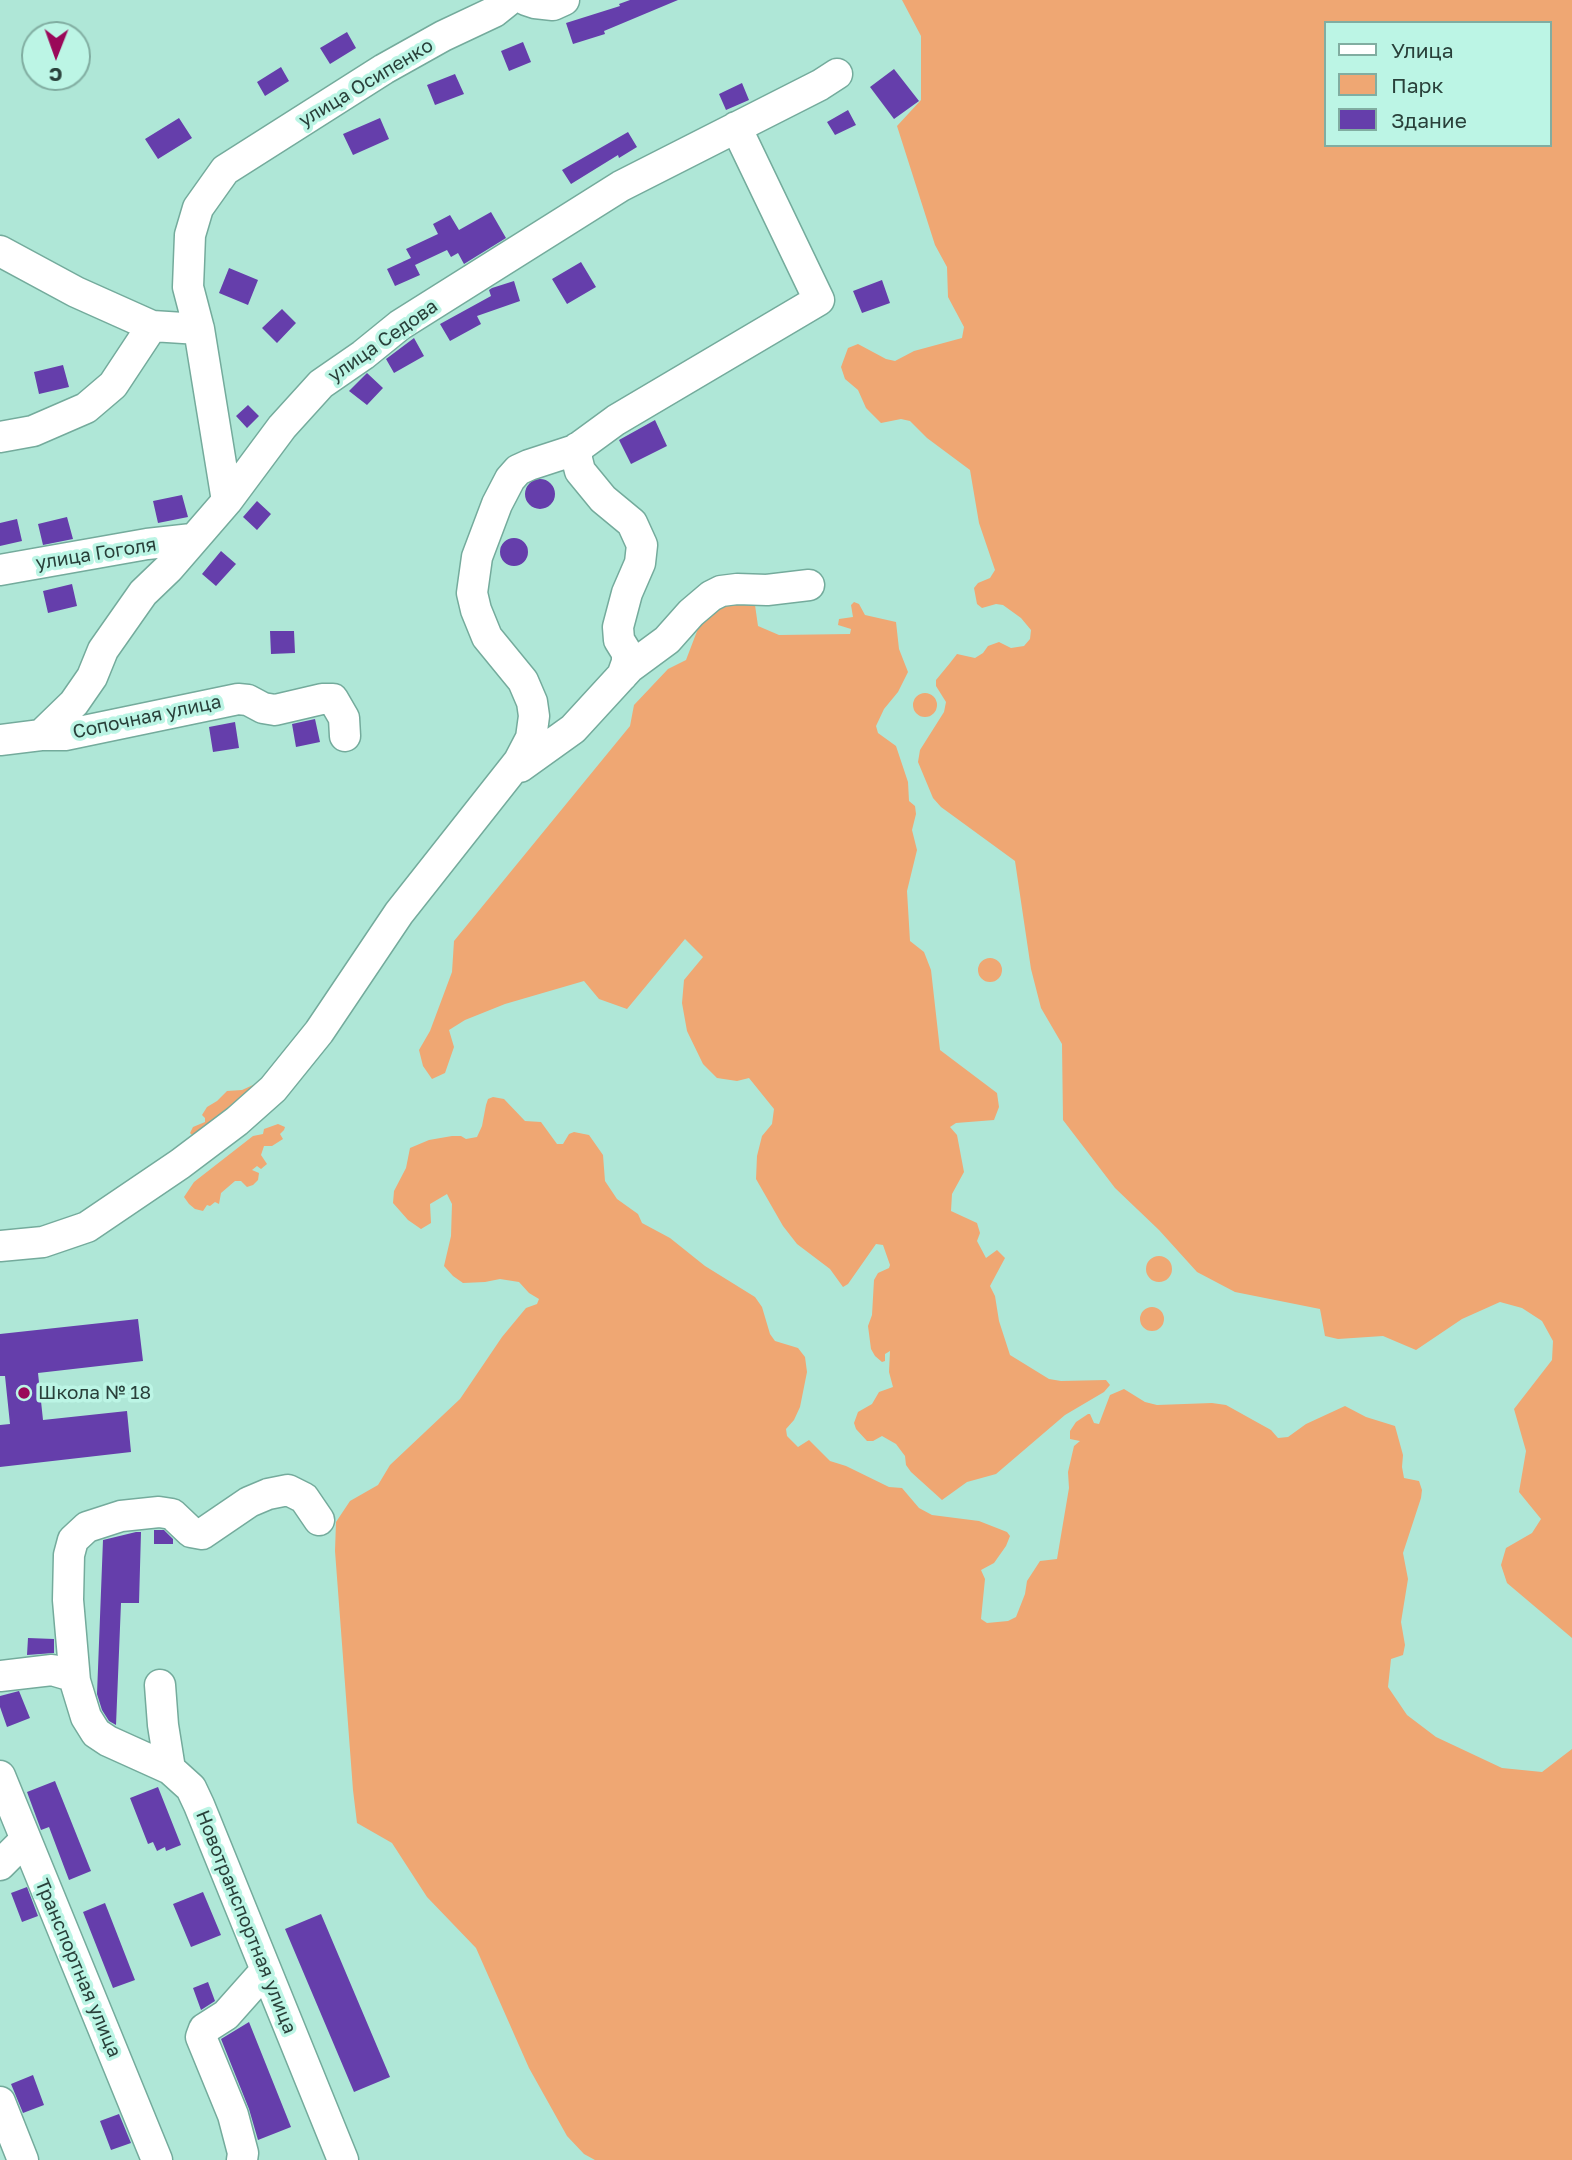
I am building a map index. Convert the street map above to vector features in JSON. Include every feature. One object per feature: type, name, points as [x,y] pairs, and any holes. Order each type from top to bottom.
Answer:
[{"type":"street","name":"улица Осипенко","points":[[199,329],[188,287],[190,235],[198,208],[225,170],[384,69],[443,36],[494,12],[509,0]]},
{"type":"street","points":[[526,0],[553,5],[564,0]]},
{"type":"street","name":"улица Седова","points":[[41,735],[74,704],[92,677],[103,650],[143,593],[169,568],[227,501],[282,427],[321,384],[400,325],[621,186],[837,74]]},
{"type":"street","points":[[0,1246],[49,1240],[87,1227],[180,1164],[279,1083],[304,1052],[399,913],[527,748],[533,727],[533,707],[525,685],[499,654],[480,622],[472,593],[477,557],[497,504],[514,474],[529,465],[577,448],[615,420],[819,300],[736,127]]},
{"type":"street","points":[[0,251],[76,292],[152,326],[199,329],[227,501]]},
{"type":"street","points":[[0,438],[33,431],[86,408],[113,386],[152,326]]},
{"type":"street","points":[[577,448],[580,471],[603,499],[632,523],[642,545],[640,563],[627,593],[618,627],[619,640],[627,653],[622,676]]},
{"type":"street","name":"улица Гоголя","points":[[0,570],[147,544],[192,539]]},
{"type":"street","points":[[499,786],[532,757],[573,729],[622,676],[667,640],[697,607],[716,593],[737,589],[767,590],[809,585]]},
{"type":"street","name":"Сопочная улица","points":[[0,740],[65,735],[228,699],[245,699],[263,708],[275,710],[327,698],[335,701],[342,713],[345,736]]},
{"type":"street","points":[[170,1769],[108,1741],[96,1733],[86,1717],[75,1681],[68,1566],[71,1544],[78,1533],[87,1527],[121,1516],[159,1512],[172,1514],[191,1531],[202,1534],[249,1502],[288,1490],[304,1498],[319,1520]]},
{"type":"street","points":[[0,1676],[52,1670],[69,1675],[75,1681]]},
{"type":"street","points":[[160,1685],[170,1769]]},
{"type":"street","name":"Новотранспортная улица","points":[[170,1769],[191,1788],[199,1805],[342,2160]]},
{"type":"street","name":"Транспортная улица","points":[[0,1776],[157,2160]]},
{"type":"street","points":[[0,1865],[25,1840]]},
{"type":"street","points":[[242,2160],[243,2153],[233,2115],[201,2037],[204,2029],[226,2015],[266,1970]]},
{"type":"street","points":[[0,2102],[23,2160]]},
{"type":"green space","points":[[902,0],[1572,0],[1572,1638],[1507,1583],[1501,1565],[1506,1548],[1532,1533],[1541,1519],[1519,1492],[1526,1451],[1514,1409],[1552,1360],[1553,1341],[1542,1321],[1522,1308],[1500,1302],[1462,1319],[1416,1350],[1383,1336],[1338,1339],[1325,1336],[1320,1309],[1235,1292],[1197,1272],[1159,1230],[1115,1188],[1063,1120],[1062,1044],[1041,1008],[1031,969],[1015,861],[941,807],[933,798],[918,762],[920,750],[944,712],[946,702],[936,686],[936,680],[957,654],[975,658],[988,646],[999,642],[1011,648],[1024,646],[1030,639],[1031,630],[1021,618],[1003,605],[982,608],[977,604],[974,588],[978,583],[990,578],[995,570],[979,523],[970,470],[927,438],[910,421],[901,419],[881,423],[866,408],[858,390],[845,379],[841,367],[848,348],[858,344],[895,361],[914,351],[962,338],[964,327],[948,297],[947,267],[935,245],[897,126],[921,100],[921,36]]},
{"type":"green space","points":[[754,598],[758,626],[779,635],[850,634],[851,629],[838,625],[839,619],[853,617],[851,605],[854,602],[859,604],[865,615],[896,622],[899,649],[908,672],[876,726],[878,733],[896,746],[908,782],[909,801],[915,806],[912,830],[917,850],[907,891],[910,941],[924,952],[931,970],[940,1050],[997,1093],[999,1107],[994,1120],[956,1123],[950,1127],[957,1135],[964,1172],[952,1194],[951,1211],[977,1223],[980,1233],[977,1241],[986,1258],[997,1250],[1005,1258],[990,1286],[1010,1355],[1049,1379],[1106,1380],[1110,1385],[1104,1392],[1065,1415],[996,1474],[967,1482],[942,1500],[911,1472],[906,1465],[905,1456],[896,1444],[882,1436],[867,1441],[854,1423],[858,1412],[872,1404],[879,1392],[893,1387],[889,1372],[890,1351],[885,1354],[885,1361],[882,1362],[875,1356],[871,1349],[868,1326],[872,1315],[874,1280],[878,1273],[890,1265],[883,1245],[876,1244],[848,1284],[843,1287],[830,1269],[797,1244],[783,1226],[756,1179],[757,1156],[762,1136],[772,1124],[774,1109],[749,1078],[737,1081],[717,1078],[703,1064],[687,1031],[682,1003],[684,980],[703,957],[685,939],[627,1009],[599,999],[584,981],[505,1004],[465,1020],[449,1030],[454,1047],[445,1073],[432,1079],[423,1066],[419,1050],[430,1031],[452,972],[454,941],[630,726],[634,705],[668,669],[686,660],[710,604]]},
{"type":"green space","points":[[925,693],[934,696],[937,705],[934,714],[925,717],[916,714],[913,705],[916,696]]},
{"type":"green space","points":[[990,958],[999,961],[1002,970],[999,979],[990,982],[981,979],[978,970],[981,961]]},
{"type":"green space","points":[[253,1085],[256,1090],[193,1136],[190,1133],[193,1127],[205,1122],[202,1115],[207,1107],[227,1091],[242,1090]]},
{"type":"green space","points":[[488,1099],[504,1099],[525,1121],[541,1122],[557,1144],[563,1144],[569,1134],[574,1132],[589,1135],[603,1155],[605,1181],[617,1199],[638,1214],[642,1223],[670,1238],[705,1266],[755,1297],[762,1307],[770,1334],[775,1341],[798,1348],[805,1357],[807,1372],[800,1407],[786,1429],[787,1436],[798,1447],[809,1440],[830,1461],[889,1487],[902,1488],[919,1508],[932,1515],[979,1521],[1007,1532],[1010,1536],[1006,1546],[994,1563],[981,1570],[985,1579],[981,1619],[987,1623],[1008,1621],[1016,1617],[1027,1581],[1040,1561],[1057,1559],[1069,1488],[1068,1472],[1074,1446],[1080,1441],[1070,1439],[1070,1431],[1076,1422],[1088,1414],[1094,1423],[1099,1424],[1110,1395],[1124,1389],[1145,1402],[1157,1405],[1226,1405],[1271,1430],[1278,1438],[1288,1437],[1306,1424],[1345,1406],[1366,1417],[1395,1426],[1403,1455],[1404,1478],[1419,1481],[1422,1490],[1403,1553],[1408,1579],[1401,1622],[1405,1645],[1403,1655],[1391,1659],[1388,1687],[1407,1715],[1436,1737],[1502,1768],[1542,1772],[1572,1749],[1572,2160],[595,2160],[584,2154],[567,2136],[529,2068],[476,1948],[427,1897],[392,1843],[357,1823],[353,1790],[335,1551],[336,1522],[350,1501],[378,1485],[390,1465],[460,1399],[502,1337],[526,1308],[537,1304],[539,1299],[519,1282],[500,1279],[463,1283],[444,1266],[451,1236],[452,1204],[447,1194],[430,1204],[431,1223],[421,1229],[408,1220],[393,1203],[394,1191],[406,1168],[410,1148],[429,1140],[452,1136],[466,1139],[477,1137]]},
{"type":"green space","points":[[278,1124],[285,1127],[280,1134],[283,1139],[272,1146],[264,1146],[261,1155],[267,1164],[261,1169],[257,1166],[252,1170],[259,1173],[258,1180],[253,1185],[247,1187],[241,1181],[235,1181],[221,1193],[219,1204],[215,1202],[207,1205],[203,1211],[189,1204],[184,1197],[194,1182],[253,1136],[263,1134],[264,1129]]},
{"type":"green space","points":[[1159,1256],[1168,1260],[1172,1269],[1168,1278],[1159,1282],[1150,1278],[1146,1269],[1150,1260]]},
{"type":"green space","points":[[1152,1307],[1161,1310],[1164,1319],[1161,1328],[1152,1331],[1143,1328],[1140,1319],[1143,1310]]},
{"type":"building","points":[[630,0],[678,0],[604,31],[605,34],[573,44],[566,23],[620,6],[619,4]]},
{"type":"building","points":[[347,32],[356,48],[330,64],[320,48]]},
{"type":"building","points":[[523,42],[531,62],[509,71],[501,51]]},
{"type":"building","points":[[281,67],[289,81],[265,96],[257,82]]},
{"type":"building","points":[[894,69],[919,101],[894,119],[870,87]]},
{"type":"building","points":[[455,74],[464,94],[435,105],[427,85]]},
{"type":"building","points":[[742,83],[749,100],[726,110],[719,94]]},
{"type":"building","points":[[848,110],[856,125],[835,135],[827,122]]},
{"type":"building","points":[[179,118],[192,138],[158,159],[145,139]]},
{"type":"building","points":[[380,118],[389,139],[353,155],[343,134]]},
{"type":"building","points":[[628,132],[637,147],[619,158],[618,155],[571,184],[562,170]]},
{"type":"building","points":[[491,212],[506,238],[464,264],[458,253],[451,257],[447,250],[415,265],[420,275],[395,286],[387,269],[411,258],[406,249],[438,234],[433,224],[450,215],[459,230]]},
{"type":"building","points":[[581,262],[596,287],[567,304],[552,279]]},
{"type":"building","points":[[229,268],[258,280],[248,305],[219,293]]},
{"type":"building","points":[[882,280],[890,303],[862,313],[853,291]]},
{"type":"building","points":[[514,281],[520,301],[477,316],[481,324],[450,341],[440,324],[491,296],[489,290],[492,288]]},
{"type":"building","points":[[282,309],[296,323],[277,343],[262,328]]},
{"type":"building","points":[[414,338],[424,356],[394,373],[386,359]]},
{"type":"building","points":[[63,365],[69,387],[39,394],[34,372]]},
{"type":"building","points":[[367,373],[383,388],[367,405],[349,391]]},
{"type":"building","points":[[248,405],[259,416],[247,428],[236,416]]},
{"type":"building","points":[[655,420],[667,446],[631,464],[619,440]]},
{"type":"building","points":[[540,479],[551,483],[555,494],[551,505],[540,509],[529,505],[525,494],[529,483]]},
{"type":"building","points":[[182,495],[188,517],[158,523],[153,501]]},
{"type":"building","points":[[257,501],[271,514],[257,530],[243,517]]},
{"type":"building","points":[[67,517],[73,539],[43,545],[38,524]]},
{"type":"building","points":[[17,519],[22,541],[0,546],[0,523]]},
{"type":"building","points":[[514,538],[524,542],[528,552],[524,562],[514,566],[504,562],[500,552],[504,542]]},
{"type":"building","points":[[221,551],[236,564],[216,586],[202,574]]},
{"type":"building","points":[[72,584],[77,606],[48,613],[43,591]]},
{"type":"building","points":[[270,631],[294,631],[295,653],[271,654]]},
{"type":"building","points":[[315,719],[320,742],[296,747],[292,724]]},
{"type":"building","points":[[235,722],[239,748],[213,752],[209,727]]},
{"type":"building","name":"Школа № 18","points":[[138,1319],[143,1361],[38,1373],[43,1420],[127,1411],[131,1452],[0,1467],[0,1425],[10,1424],[5,1376],[0,1376],[0,1334]]},
{"type":"building","points":[[154,1530],[164,1530],[173,1539],[173,1544],[154,1544]]},
{"type":"building","points":[[141,1532],[139,1603],[121,1603],[116,1725],[109,1721],[102,1710],[97,1694],[103,1540]]},
{"type":"building","points":[[28,1638],[54,1639],[54,1653],[27,1655]]},
{"type":"building","points":[[19,1691],[30,1718],[7,1727],[0,1707],[0,1696]]},
{"type":"building","points":[[55,1781],[91,1871],[69,1880],[49,1827],[41,1830],[27,1792]]},
{"type":"building","points":[[158,1787],[181,1845],[166,1851],[165,1847],[157,1851],[153,1842],[148,1844],[130,1798]]},
{"type":"building","points":[[27,1887],[38,1916],[22,1922],[11,1893]]},
{"type":"building","points":[[203,1892],[221,1935],[191,1947],[173,1904]]},
{"type":"building","points":[[105,1903],[135,1980],[113,1988],[83,1912]]},
{"type":"building","points":[[321,1914],[390,2077],[354,2092],[285,1929]]},
{"type":"building","points":[[208,1982],[215,2001],[201,2010],[193,1988]]},
{"type":"building","points":[[249,2022],[291,2127],[258,2140],[249,2109],[221,2039]]},
{"type":"building","points":[[33,2075],[44,2105],[23,2113],[11,2084]]},
{"type":"building","points":[[119,2114],[131,2143],[111,2150],[100,2121]]},
{"type":"place","name":"Школа № 18","points":[[24,1393]]}]
